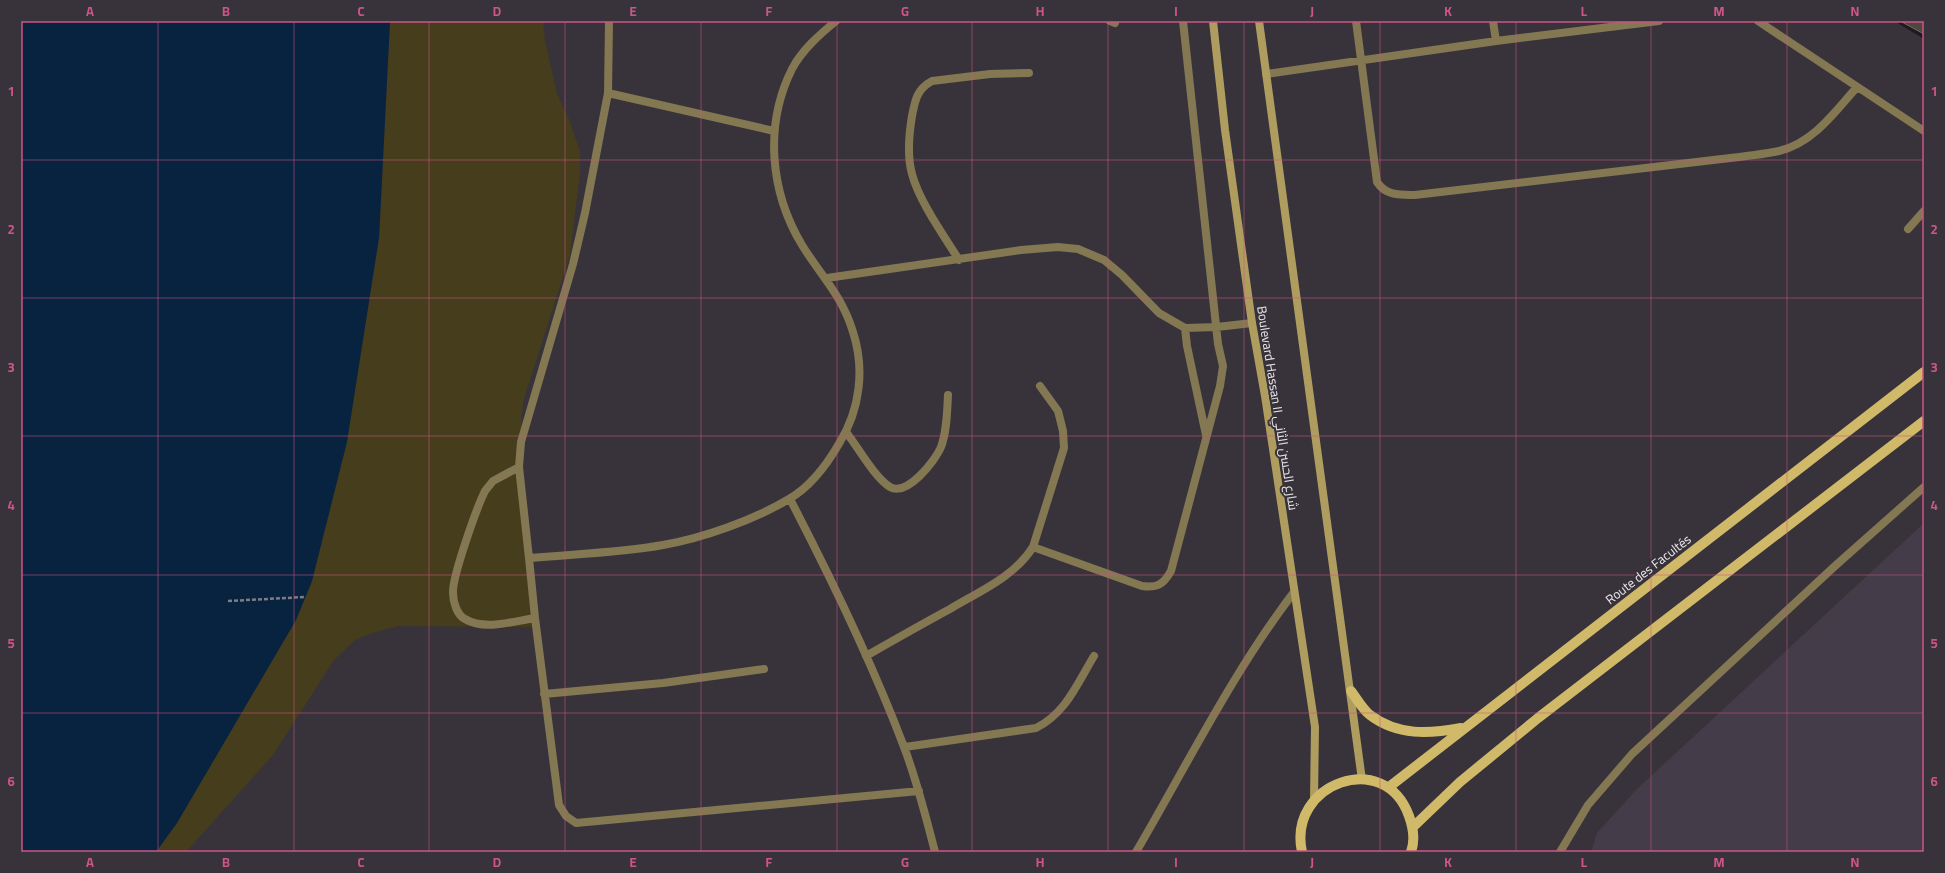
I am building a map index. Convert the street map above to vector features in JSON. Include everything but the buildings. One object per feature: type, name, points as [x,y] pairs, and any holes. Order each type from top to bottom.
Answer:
[{"type":"main road","name":"Boulevard Hassan II شارع الحسن الثاني","points":[[1213,21],[1224,123],[1252,323],[1265,396],[1315,727],[1314,799]]},
{"type":"main road","points":[[1259,21],[1362,780]]},
{"type":"main road","name":"Route des Facultés","points":[[1389,787],[1463,728],[1924,372]]},
{"type":"main road","points":[[1413,826],[1460,782],[1538,718],[1924,421]]},
{"type":"main road","points":[[1351,691],[1369,715],[1392,728],[1412,732],[1435,733],[1463,728]]},
{"type":"main road","points":[[1301,852],[1300,833],[1304,815],[1314,799],[1328,788],[1345,781],[1372,780],[1389,787],[1407,810],[1413,826],[1413,847],[1411,852]]},
{"type":"street","points":[[609,21],[608,93],[573,264],[528,414],[521,442],[519,467],[534,618],[559,805],[566,816],[576,823],[919,791]]},
{"type":"street","points":[[529,558],[663,545],[737,524],[790,499],[813,479],[833,455],[846,432],[855,408],[860,383],[854,332],[842,303],[827,278],[802,245],[785,210],[775,174],[774,131],[780,101],[792,68],[808,46],[834,21]]},
{"type":"street","points":[[1033,547],[1142,586],[1152,588],[1160,585],[1166,580],[1171,571],[1220,386],[1223,366],[1217,327],[1183,21]]},
{"type":"street","points":[[1356,21],[1377,182],[1382,190],[1397,195],[1415,195],[1739,157],[1779,150],[1808,138],[1825,123],[1857,87]]},
{"type":"street","points":[[1493,21],[1496,41]]},
{"type":"street","points":[[1266,74],[1360,59],[1626,23],[1659,21]]},
{"type":"street","points":[[1758,21],[1924,131]]},
{"type":"street","points":[[959,260],[918,190],[912,174],[910,128],[915,99],[918,92],[924,85],[932,81],[990,74],[1030,73]]},
{"type":"street","points":[[608,93],[774,131]]},
{"type":"street","points":[[1908,229],[1924,211]]},
{"type":"street","points":[[827,278],[1021,250],[1058,247],[1078,248],[1104,260],[1122,275],[1159,313],[1185,328],[1217,327],[1252,323]]},
{"type":"street","points":[[1185,328],[1187,346],[1206,438]]},
{"type":"street","points":[[866,656],[1012,572],[1026,558],[1033,547],[1064,448],[1063,430],[1058,411],[1040,386]]},
{"type":"street","points":[[846,432],[879,477],[890,487],[896,489],[905,488],[913,482],[930,463],[941,447],[946,422],[948,395]]},
{"type":"street","points":[[519,467],[493,481],[485,491],[452,592],[456,608],[464,619],[478,624],[494,625],[534,618]]},
{"type":"street","points":[[1560,852],[1588,805],[1632,754],[1835,566],[1924,487]]},
{"type":"street","points":[[790,499],[830,575],[905,747],[919,791],[935,852]]},
{"type":"street","points":[[1136,852],[1232,686],[1277,614],[1294,592]]},
{"type":"street","points":[[905,747],[1016,732],[1042,725],[1062,710],[1094,656]]},
{"type":"street","points":[[544,694],[663,683],[764,669]]},
{"type":"path","points":[[228,601],[305,597]]},
{"type":"shaded area","points":[[1924,523],[1924,852],[1591,852],[1597,833],[1637,789]]},
{"type":"sand","points":[[390,21],[543,21],[545,41],[557,94],[569,119],[580,151],[580,174],[570,255],[523,402],[519,453],[532,562],[531,627],[399,626],[375,632],[355,640],[334,660],[273,755],[186,852],[156,852],[177,823],[296,620],[312,581],[323,532],[379,238]]},
{"type":"water","points":[[21,21],[390,21],[379,238],[347,442],[312,581],[296,620],[177,823],[156,852],[21,852]]}]
